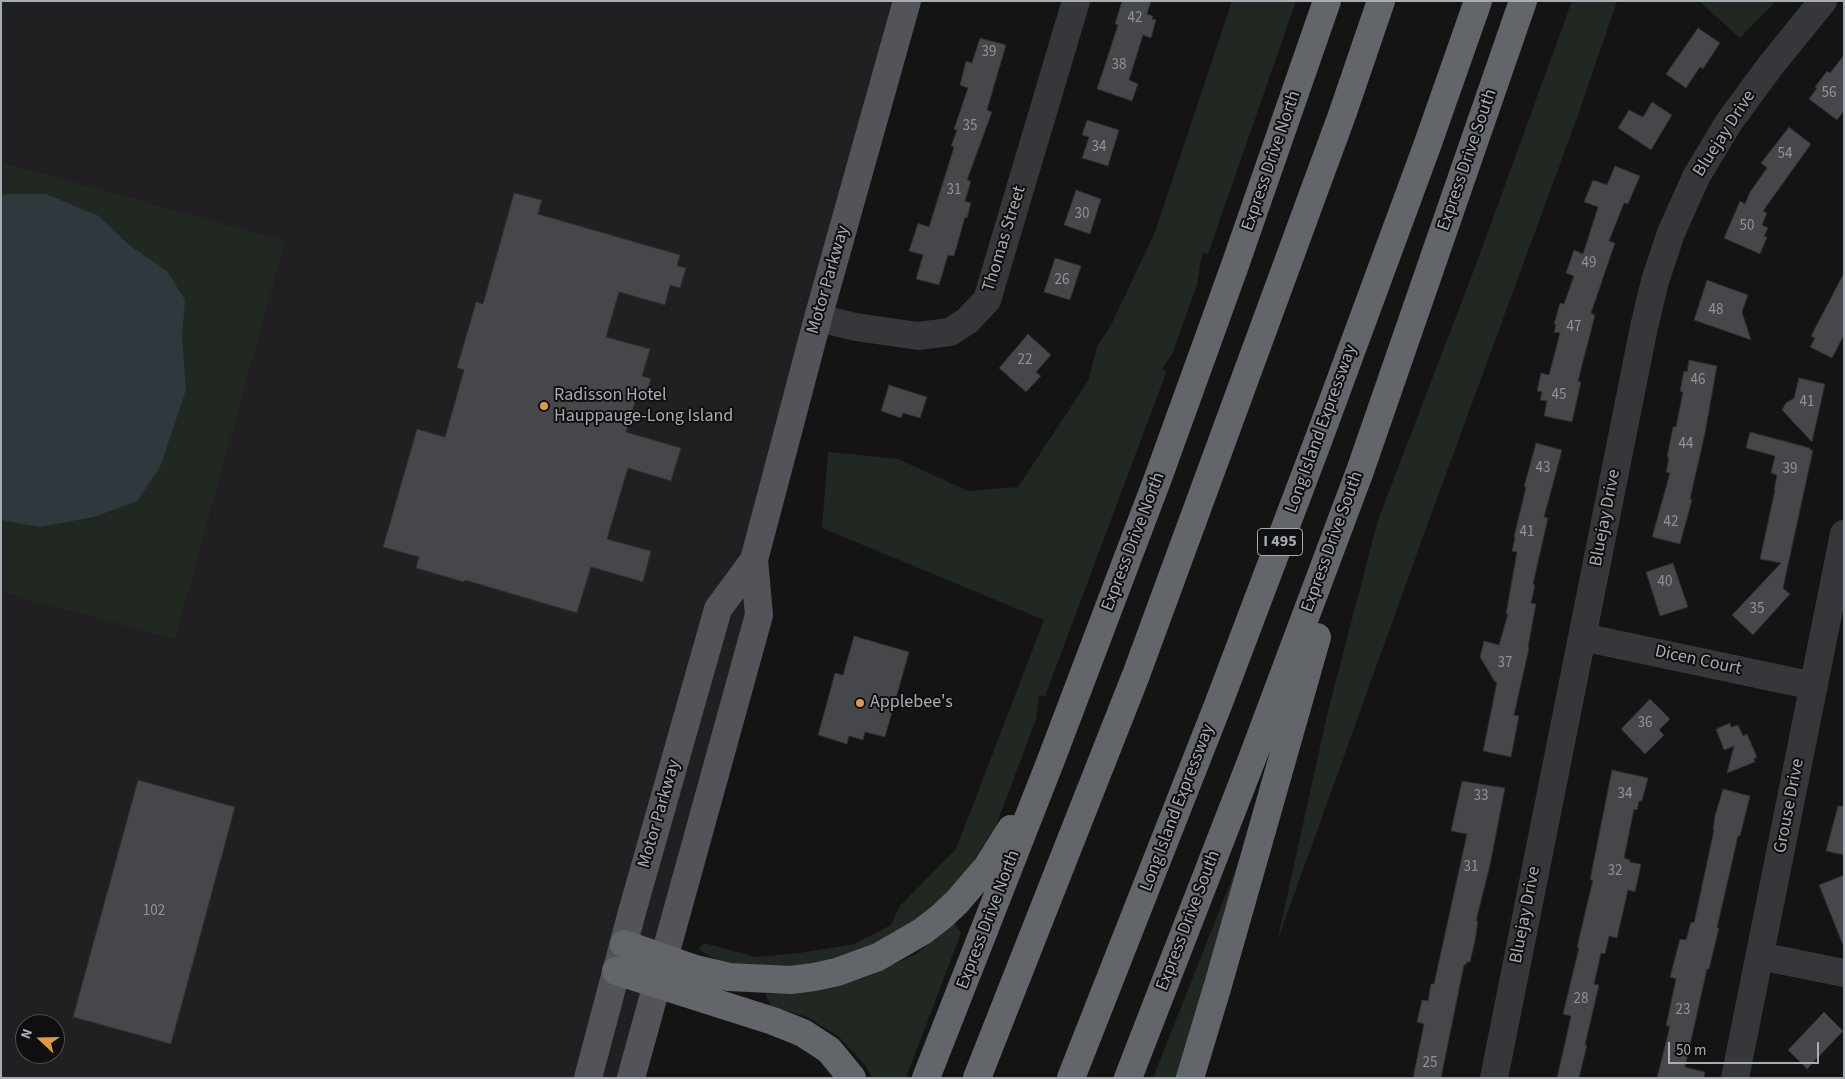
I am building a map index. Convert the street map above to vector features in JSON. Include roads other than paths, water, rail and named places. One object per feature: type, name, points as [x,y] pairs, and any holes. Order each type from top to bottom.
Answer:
[{"type":"highway","name":"Express Drive North","points":[[926,1078],[1051,760],[1184,409],[1327,1]]},
{"type":"highway","points":[[977,1078],[1136,675],[1342,115],[1381,1]]},
{"type":"highway","name":"Long Island Expressway","points":[[1071,1078],[1312,459],[1478,1]]},
{"type":"highway","name":"Express Drive South","points":[[1128,1078],[1259,742],[1360,471],[1523,1]]},
{"type":"highway","points":[[1190,1078],[1323,618],[1360,471]]},
{"type":"highway","points":[[624,944],[710,974],[729,977],[792,980],[837,972],[878,957],[923,931],[941,917],[972,885],[996,854],[1051,760]]},
{"type":"highway","points":[[616,972],[774,1021],[804,1033],[829,1050],[852,1078]]},
{"type":"main road","name":"Motor Parkway","points":[[631,1078],[760,615],[754,560],[818,318],[907,1]]},
{"type":"main road","name":"Motor Parkway","points":[[588,1078],[718,609],[754,560]]},
{"type":"street","name":"Thomas Street","points":[[818,318],[856,328],[918,336],[950,332],[967,321],[987,300],[1076,1]]},
{"type":"street","name":"Bluejay Drive","points":[[1494,1078],[1644,327],[1655,281],[1671,233],[1696,177],[1729,122],[1771,65],[1823,1]]},
{"type":"street","name":"Grouse Drive","points":[[1736,1078],[1844,534]]},
{"type":"street","name":"Dicen Court","points":[[1582,636],[1814,686]]},
{"type":"street","points":[[1760,956],[1844,973]]},
{"type":"place","name":"Radisson Hotel Hauppauge-Long Island","points":[[544,406]]},
{"type":"place","name":"Applebee's","points":[[860,703]]}]
